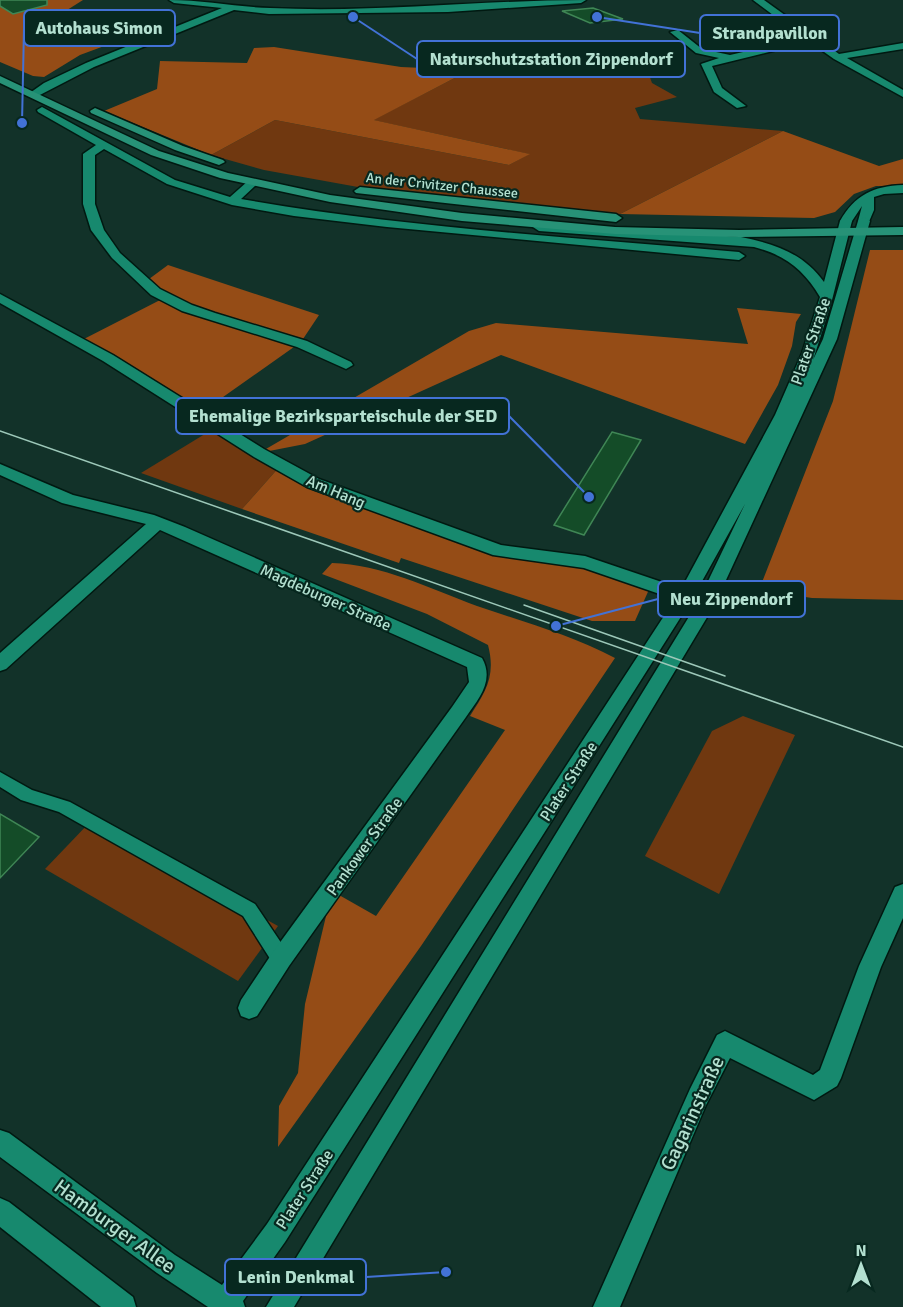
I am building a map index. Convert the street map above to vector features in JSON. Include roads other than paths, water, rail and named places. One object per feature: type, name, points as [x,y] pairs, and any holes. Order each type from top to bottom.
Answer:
[{"type":"main road","name":"An der Crivitzer Chaussee","points":[[0,69],[154,138],[206,158],[259,173],[332,187],[430,200],[643,220],[845,227]]},
{"type":"main road","name":"An der Crivitzer Chaussee","points":[[0,79],[155,153],[252,183],[381,207],[499,221],[651,232],[845,227],[903,221]]},
{"type":"main road","name":"An der Crivitzer Chaussee","points":[[863,226],[903,231]]},
{"type":"street","points":[[174,0],[269,11],[479,7],[581,0]]},
{"type":"street","points":[[758,0],[837,57],[903,94]]},
{"type":"street","points":[[32,95],[90,65],[232,8]]},
{"type":"street","points":[[675,32],[699,51],[718,90],[741,106]]},
{"type":"street","points":[[706,64],[810,39]]},
{"type":"street","points":[[837,57],[903,46]]},
{"type":"street","points":[[699,51],[733,58]]},
{"type":"street","points":[[42,110],[171,182],[232,201],[294,212],[387,223],[739,256]]},
{"type":"street","points":[[105,144],[89,154],[87,198],[95,228],[121,261],[165,297],[205,314],[301,342],[326,352],[346,365]]},
{"type":"street","points":[[232,201],[252,183]]},
{"type":"street","points":[[845,227],[854,205],[868,195],[883,190],[903,189]]},
{"type":"street","name":"Plater Straße","points":[[279,1307],[696,600],[830,339],[868,210],[868,195]]},
{"type":"street","points":[[499,221],[592,232],[757,244],[784,251],[796,259],[810,271],[826,296]]},
{"type":"street","name":"Plater Straße","points":[[227,1306],[696,600],[734,509],[791,396],[810,352],[845,227]]},
{"type":"street","name":"Am Hang","points":[[0,298],[99,352],[259,453],[313,483],[499,551],[585,562],[696,600]]},
{"type":"street","name":"Magdeburger Straße","points":[[0,469],[68,498],[158,523],[476,663],[478,683]]},
{"type":"street","points":[[0,664],[158,523]]},
{"type":"street","name":"Pankower Straße","points":[[249,1008],[281,959],[332,891],[478,683]]},
{"type":"street","points":[[0,779],[27,795],[64,807],[249,910],[281,959]]},
{"type":"street","name":"Gagarinstraße","points":[[606,1307],[698,1096],[724,1043],[814,1088],[829,1078],[870,966],[903,894]]},
{"type":"street","name":"Hamburger Allee","points":[[0,1142],[227,1306]]},
{"type":"street","points":[[0,1211],[123,1307]]},
{"type":"tram line","points":[[0,431],[903,747]]},
{"type":"tram line","points":[[524,605],[725,676]]},
{"type":"place","name":"Naturschutzstation Zippendorf","points":[[353,17]]},
{"type":"place","name":"Strandpavillon","points":[[597,17]]},
{"type":"place","name":"Autohaus Simon","points":[[22,123]]},
{"type":"place","name":"Ehemalige Bezirksparteischule der SED","points":[[589,497]]},
{"type":"place","name":"Neu Zippendorf","points":[[556,626]]},
{"type":"place","name":"Lenin Denkmal","points":[[446,1272]]}]
